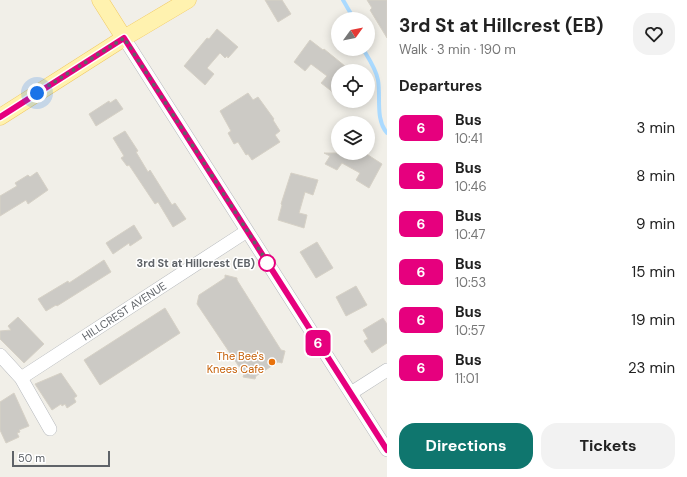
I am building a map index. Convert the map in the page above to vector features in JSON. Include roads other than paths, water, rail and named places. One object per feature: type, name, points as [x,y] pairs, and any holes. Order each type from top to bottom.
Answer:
[{"type":"main road","points":[[100,0],[124,38]]},
{"type":"main road","points":[[0,117],[124,38],[188,0]]},
{"type":"street","points":[[124,38],[387,450]]},
{"type":"street","name":"HILLCREST AVENUE","points":[[21,378],[247,231]]},
{"type":"street","points":[[0,355],[21,378],[50,429]]},
{"type":"street","points":[[351,393],[387,370]]},
{"type":"waterway","points":[[343,0],[350,12]]},
{"type":"waterway","points":[[367,56],[376,72],[379,87],[379,108],[381,121],[387,133]]},
{"type":"place","name":"3rd St at Hillcrest (EB)","points":[[267,263]]},
{"type":"place","name":"The Bee's Knees Cafe","points":[[272,362]]}]
